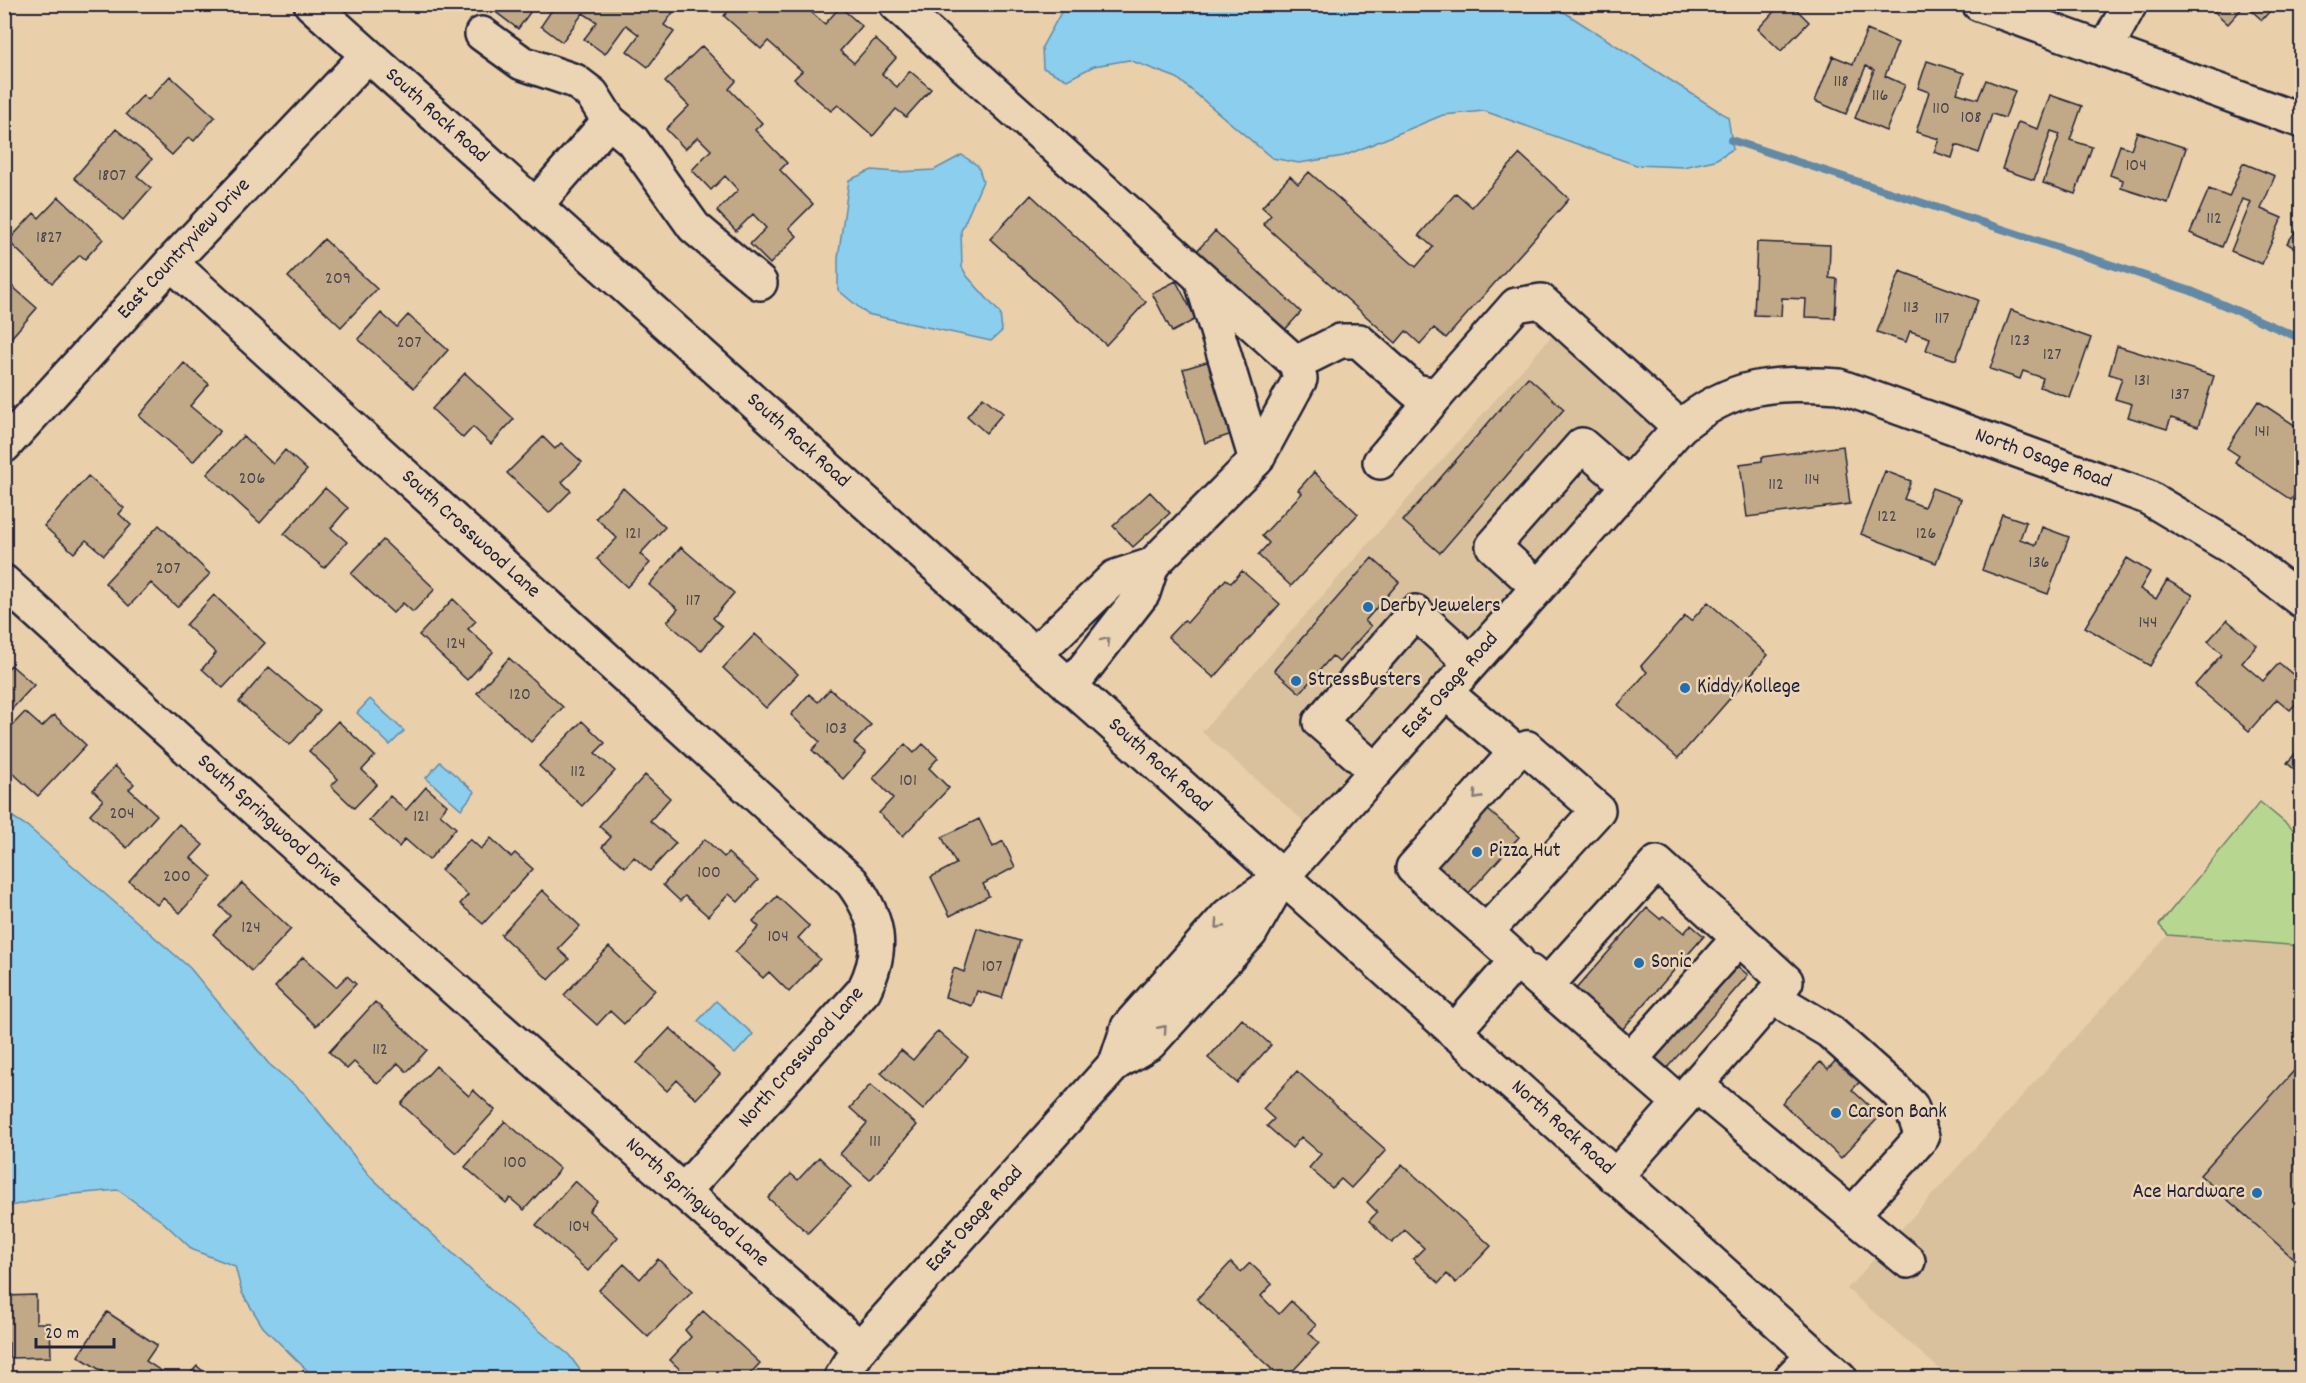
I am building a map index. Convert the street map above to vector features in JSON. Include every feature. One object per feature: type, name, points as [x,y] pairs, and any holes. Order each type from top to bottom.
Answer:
[{"type":"street","name":"South Rock Road","points":[[312,4],[367,56],[1282,878]]},
{"type":"street","points":[[896,4],[1296,363],[1300,379],[1256,460],[1152,565],[1143,593],[1070,687]]},
{"type":"street","points":[[1979,4],[2301,121]]},
{"type":"street","points":[[2105,50],[2130,4]]},
{"type":"street","points":[[482,34],[522,63],[575,81],[592,94],[609,121],[632,140],[694,227],[760,283]]},
{"type":"street","name":"East Countryview Drive","points":[[4,446],[171,263],[367,56]]},
{"type":"street","points":[[535,206],[609,121]]},
{"type":"street","name":"South Crosswood Lane","points":[[171,263],[768,805]]},
{"type":"street","points":[[1201,278],[1256,460]]},
{"type":"street","points":[[1380,462],[1516,305],[1541,301],[1680,427]]},
{"type":"street","points":[[1296,363],[1340,341],[1359,341],[1415,391],[1437,395]]},
{"type":"street","name":"North Osage Road","points":[[1756,387],[1790,383],[1839,386],[2147,497],[2231,546],[2301,601]]},
{"type":"street","name":"East Osage Road","points":[[841,1378],[860,1348],[1116,1063],[1128,1027],[1228,915],[1282,878],[1470,662],[1680,427],[1724,397],[1756,387]]},
{"type":"street","points":[[1538,586],[1493,546],[1582,445],[1628,485]]},
{"type":"street","points":[[1035,655],[1115,577],[1152,565]]},
{"type":"street","name":"South Springwood Drive","points":[[4,582],[533,1059]]},
{"type":"street","points":[[1376,771],[1320,722],[1415,612],[1470,662]]},
{"type":"street","points":[[1445,692],[1516,752]]},
{"type":"street","points":[[1486,932],[1598,810],[1527,748],[1516,752],[1413,868],[1630,1060],[1688,1094],[1852,1215],[1908,1261]]},
{"type":"street","name":"North Crosswood Lane","points":[[683,1192],[864,990],[876,957],[876,934],[871,911],[866,901],[852,882],[768,805]]},
{"type":"street","points":[[1546,986],[1657,863],[1786,981],[1615,1177]]},
{"type":"street","name":"North Rock Road","points":[[1282,878],[1840,1378]]},
{"type":"street","points":[[1630,1060],[1739,938]]},
{"type":"street","points":[[1454,1032],[1517,960]]},
{"type":"street","points":[[1772,997],[1829,1031],[1911,1106],[1923,1137],[1852,1215]]},
{"type":"street","name":"North Springwood Lane","points":[[533,1059],[860,1348]]},
{"type":"street","points":[[1791,1378],[1813,1355]]},
{"type":"shaded area","points":[[1557,330],[1658,422],[1308,825],[1202,732]]},
{"type":"shaded area","points":[[2168,935],[2301,946],[2301,1378],[1950,1378],[1847,1289]]},
{"type":"green space","points":[[2260,802],[2301,836],[2301,946],[2168,935],[2159,925]]},
{"type":"water","points":[[1065,5],[1553,5],[1728,117],[1733,149],[1715,160],[1683,167],[1636,165],[1484,111],[1443,115],[1344,156],[1299,163],[1272,158],[1177,78],[1129,60],[1094,66],[1067,80],[1043,68],[1042,47]]},
{"type":"water","points":[[962,155],[978,166],[983,181],[961,231],[962,267],[967,276],[1000,313],[1002,331],[991,341],[867,314],[838,290],[838,258],[849,180],[872,170],[897,172],[934,170]]},
{"type":"water","points":[[370,699],[404,731],[390,745],[357,713]]},
{"type":"water","points":[[440,762],[475,792],[461,809],[426,778]]},
{"type":"water","points":[[5,812],[27,826],[190,968],[269,1064],[305,1094],[369,1175],[507,1304],[569,1355],[586,1378],[315,1378],[263,1327],[242,1293],[235,1266],[193,1250],[163,1222],[118,1190],[63,1195],[5,1207]]},
{"type":"water","points":[[716,1001],[753,1034],[735,1054],[698,1021]]},
{"type":"building","points":[[504,4],[536,4],[518,29],[497,13]]},
{"type":"building","points":[[545,4],[679,4],[664,25],[674,32],[648,67],[627,51],[639,35],[626,25],[605,54],[584,39],[597,22],[583,13],[562,42],[541,26],[552,10]]},
{"type":"building","points":[[734,4],[818,4],[811,12],[825,24],[840,7],[862,26],[840,51],[854,63],[875,39],[896,58],[882,74],[897,87],[910,71],[931,89],[906,117],[896,109],[873,136],[838,105],[831,111],[794,79],[802,71],[768,41],[761,49],[724,16]]},
{"type":"building","points":[[1781,4],[1791,4],[1809,22],[1781,51],[1758,29]]},
{"type":"building","points":[[2206,4],[2276,4],[2262,20],[2245,5],[2228,24]]},
{"type":"building","points":[[1867,30],[1898,43],[1885,76],[1905,85],[1886,131],[1855,118],[1874,70],[1866,66],[1846,114],[1815,101],[1833,56],[1853,64]]},
{"type":"building","points":[[702,46],[736,81],[729,89],[762,123],[755,130],[787,163],[780,170],[813,204],[789,228],[797,236],[770,264],[750,244],[766,228],[753,214],[736,231],[717,211],[738,190],[725,176],[711,190],[692,170],[711,150],[698,137],[685,149],[666,129],[689,106],[665,82]]},
{"type":"building","points":[[1927,61],[1964,73],[1957,93],[1978,99],[1986,80],[2015,91],[2005,118],[1992,114],[1979,153],[1956,145],[1952,158],[1934,152],[1939,139],[1916,132],[1929,92],[1918,88]]},
{"type":"building","points":[[170,76],[215,117],[194,141],[189,137],[172,155],[126,114],[143,95],[148,100]]},
{"type":"building","points":[[2050,95],[2082,106],[2070,140],[2092,147],[2075,194],[2043,183],[2060,134],[2051,131],[2034,180],[2002,169],[2018,122],[2038,129]]},
{"type":"building","points":[[116,129],[152,159],[137,176],[151,188],[123,220],[74,178]]},
{"type":"building","points":[[2137,132],[2186,148],[2168,203],[2121,188],[2123,180],[2110,175],[2120,145],[2131,149]]},
{"type":"building","points":[[1520,154],[1569,199],[1446,338],[1434,328],[1420,344],[1406,331],[1396,343],[1263,224],[1271,215],[1262,207],[1290,176],[1298,184],[1309,172],[1416,267],[1433,247],[1419,235],[1456,193],[1472,207]]},
{"type":"building","points":[[2243,163],[2275,176],[2261,209],[2282,218],[2262,264],[2231,251],[2251,202],[2242,199],[2222,247],[2190,233],[2209,189],[2229,197]]},
{"type":"building","points":[[1031,195],[1146,302],[1106,345],[990,239]]},
{"type":"building","points":[[59,197],[103,239],[85,259],[80,255],[52,283],[8,241],[34,213],[39,218]]},
{"type":"building","points":[[2302,223],[2302,253],[2287,243]]},
{"type":"building","points":[[1215,231],[1301,312],[1282,333],[1195,253]]},
{"type":"building","points":[[324,239],[377,289],[341,327],[288,277]]},
{"type":"building","points":[[1757,242],[1830,245],[1829,278],[1837,279],[1835,318],[1805,317],[1806,299],[1782,298],[1781,316],[1754,315]]},
{"type":"building","points":[[1900,271],[1978,300],[1956,360],[1926,350],[1930,338],[1910,331],[1906,342],[1877,332]]},
{"type":"building","points":[[4,280],[37,308],[4,346]]},
{"type":"building","points":[[1176,281],[1196,319],[1172,332],[1152,293]]},
{"type":"building","points":[[2011,310],[2091,338],[2070,398],[2040,387],[2043,378],[2023,371],[2020,379],[1990,369]]},
{"type":"building","points":[[381,313],[397,327],[408,315],[448,350],[414,388],[358,339]]},
{"type":"building","points":[[2117,346],[2214,376],[2198,427],[2171,418],[2167,429],[2128,417],[2132,404],[2115,399],[2122,378],[2109,374]]},
{"type":"building","points":[[1210,361],[1232,434],[1205,443],[1183,369]]},
{"type":"building","points":[[184,363],[209,384],[190,406],[220,431],[193,462],[139,416]]},
{"type":"building","points":[[465,373],[514,419],[491,444],[473,427],[463,438],[432,409]]},
{"type":"building","points":[[1528,377],[1564,409],[1440,553],[1403,521]]},
{"type":"building","points":[[983,397],[1003,413],[986,433],[967,416]]},
{"type":"building","points":[[2258,401],[2302,430],[2302,485],[2291,500],[2235,462],[2239,456],[2227,448]]},
{"type":"building","points":[[243,436],[273,464],[285,450],[307,470],[260,523],[207,474]]},
{"type":"building","points":[[543,437],[555,449],[561,443],[582,462],[562,482],[571,491],[549,513],[507,473]]},
{"type":"building","points":[[1843,446],[1850,504],[1747,517],[1740,464],[1762,461],[1762,457]]},
{"type":"building","points":[[1885,471],[1911,481],[1904,499],[1924,507],[1932,488],[1961,499],[1936,563],[1861,534]]},
{"type":"building","points":[[1314,472],[1358,514],[1291,586],[1258,555],[1269,543],[1262,536],[1302,493],[1298,490]]},
{"type":"building","points":[[88,476],[124,508],[119,514],[131,525],[104,555],[86,540],[74,553],[44,526]]},
{"type":"building","points":[[325,488],[348,508],[331,528],[347,542],[324,568],[284,534]]},
{"type":"building","points":[[623,488],[665,527],[640,554],[650,563],[627,587],[597,559],[617,538],[596,518]]},
{"type":"building","points":[[1150,492],[1170,513],[1133,547],[1113,526]]},
{"type":"building","points":[[2002,514],[2026,522],[2020,539],[2036,545],[2042,527],[2069,537],[2048,594],[1982,570]]},
{"type":"building","points":[[159,525],[210,574],[177,607],[151,583],[129,606],[105,583]]},
{"type":"building","points":[[383,540],[435,589],[413,612],[403,603],[393,613],[351,574]]},
{"type":"building","points":[[681,547],[734,593],[713,618],[722,626],[701,651],[667,622],[678,609],[649,585]]},
{"type":"building","points":[[1372,558],[1399,582],[1365,621],[1371,626],[1339,662],[1332,656],[1300,693],[1274,670]]},
{"type":"building","points":[[2127,558],[2150,572],[2140,589],[2156,599],[2167,580],[2193,595],[2150,666],[2085,627]]},
{"type":"building","points":[[1242,571],[1280,604],[1214,678],[1168,637],[1184,620],[1187,623],[1226,579],[1231,583]]},
{"type":"building","points":[[214,595],[265,643],[223,688],[202,669],[216,653],[186,625]]},
{"type":"building","points":[[453,599],[476,621],[468,629],[493,652],[467,680],[419,635]]},
{"type":"building","name":"Kiddy Kollege","points":[[1708,602],[1768,655],[1678,758],[1618,705],[1647,672],[1641,666],[1685,616],[1691,621]]},
{"type":"building","points":[[2227,620],[2257,645],[2242,663],[2263,681],[2279,663],[2302,682],[2302,697],[2290,710],[2277,699],[2249,731],[2195,685],[2222,654],[2208,641]]},
{"type":"building","points":[[755,634],[798,674],[766,708],[723,668]]},
{"type":"building","points":[[509,658],[563,707],[531,742],[477,693]]},
{"type":"building","points":[[11,665],[34,685],[11,710],[4,704],[4,673]]},
{"type":"building","points":[[269,667],[320,711],[290,745],[239,702]]},
{"type":"building","points":[[830,689],[871,725],[854,743],[866,753],[843,779],[812,750],[820,742],[791,715],[809,694],[818,702]]},
{"type":"building","points":[[25,712],[42,727],[54,715],[86,745],[38,796],[4,765],[4,751],[10,746],[4,741],[4,734]]},
{"type":"building","points":[[338,721],[375,756],[362,770],[377,784],[354,808],[331,786],[338,779],[309,751]]},
{"type":"building","points":[[582,721],[605,743],[595,753],[615,771],[582,806],[539,766]]},
{"type":"building","points":[[905,744],[914,753],[923,744],[938,758],[929,768],[949,788],[903,836],[879,813],[893,798],[873,778]]},
{"type":"building","points":[[2302,746],[2302,776],[2287,763]]},
{"type":"building","points":[[115,766],[134,784],[129,789],[157,815],[127,848],[90,814],[103,800],[93,790]]},
{"type":"building","points":[[645,775],[670,798],[650,821],[676,843],[650,871],[634,857],[625,867],[602,847],[611,837],[599,826]]},
{"type":"building","points":[[426,787],[447,805],[440,814],[456,828],[429,860],[405,839],[399,847],[369,820],[390,796],[406,810]]},
{"type":"building","name":"Pizza Hut","points":[[1487,809],[1519,837],[1467,895],[1436,867]]},
{"type":"building","points":[[979,819],[993,847],[1003,841],[1015,867],[983,884],[989,896],[950,916],[931,877],[956,864],[942,837]]},
{"type":"building","points":[[179,824],[203,845],[191,858],[212,877],[180,913],[163,898],[157,905],[129,881]]},
{"type":"building","points":[[491,838],[511,857],[515,853],[533,869],[483,924],[460,904],[468,895],[441,870],[470,839],[481,849]]},
{"type":"building","points":[[705,839],[724,857],[728,853],[758,880],[738,902],[729,894],[708,916],[685,896],[680,901],[663,885]]},
{"type":"building","points":[[242,883],[291,929],[252,971],[213,934],[230,916],[220,906]]},
{"type":"building","points":[[542,890],[580,926],[558,949],[569,959],[549,980],[501,935]]},
{"type":"building","points":[[777,896],[809,926],[798,938],[820,959],[789,992],[769,972],[763,978],[735,952],[759,927],[753,921]]},
{"type":"building","name":"Sonic","points":[[1647,908],[1660,919],[1663,916],[1684,933],[1691,925],[1704,936],[1621,1031],[1575,990]]},
{"type":"building","points":[[977,928],[1020,941],[1002,998],[977,991],[972,1006],[945,997],[954,968],[964,972]]},
{"type":"building","points":[[609,947],[655,990],[624,1024],[610,1011],[597,1025],[564,995]]},
{"type":"building","points":[[303,957],[336,987],[347,976],[356,984],[316,1026],[275,987]]},
{"type":"building","points":[[1735,964],[1748,975],[1667,1068],[1655,1057]]},
{"type":"building","points":[[375,1002],[427,1050],[407,1072],[398,1063],[378,1084],[354,1062],[347,1069],[329,1052]]},
{"type":"building","points":[[1242,1019],[1271,1045],[1237,1083],[1208,1058]]},
{"type":"building","points":[[670,1028],[720,1074],[696,1099],[677,1080],[667,1091],[637,1063]]},
{"type":"building","points":[[938,1031],[968,1057],[923,1110],[881,1073],[901,1050],[913,1060]]},
{"type":"building","points":[[1859,1035],[1883,1057],[1852,1090],[1880,1116],[1841,1158],[1782,1103],[1820,1062],[1828,1069]]},
{"type":"building","points":[[2302,1062],[2302,1266],[2200,1175]]},
{"type":"building","points":[[436,1066],[469,1096],[473,1090],[495,1110],[456,1153],[401,1104]]},
{"type":"building","points":[[1297,1071],[1386,1150],[1351,1188],[1341,1179],[1332,1188],[1309,1168],[1321,1154],[1301,1137],[1292,1148],[1267,1126],[1274,1119],[1263,1109]]},
{"type":"building","points":[[870,1085],[917,1125],[870,1180],[840,1154],[867,1123],[850,1108]]},
{"type":"building","points":[[505,1121],[560,1169],[524,1210],[510,1198],[506,1203],[465,1167]]},
{"type":"building","points":[[819,1157],[851,1187],[808,1233],[768,1198],[791,1174],[798,1180]]},
{"type":"building","points":[[1402,1164],[1491,1246],[1456,1283],[1447,1274],[1439,1283],[1413,1259],[1424,1248],[1405,1230],[1392,1243],[1369,1221],[1377,1212],[1367,1202]]},
{"type":"building","points":[[575,1181],[597,1201],[589,1211],[618,1237],[588,1271],[536,1225]]},
{"type":"building","points":[[658,1259],[692,1292],[648,1337],[599,1290],[624,1264],[640,1279]]},
{"type":"building","points":[[1231,1262],[1241,1272],[1250,1263],[1272,1284],[1261,1296],[1279,1314],[1291,1301],[1316,1325],[1309,1333],[1319,1343],[1286,1378],[1281,1378],[1197,1299]]},
{"type":"building","points":[[36,1295],[36,1323],[50,1323],[51,1357],[9,1358],[9,1343],[4,1343],[4,1296]]},
{"type":"building","points":[[703,1311],[760,1363],[746,1378],[689,1378],[670,1360],[691,1337],[685,1330]]},
{"type":"building","points":[[107,1312],[157,1345],[146,1361],[161,1371],[156,1378],[106,1378],[108,1375],[78,1356]]},
{"type":"building","points":[[197,1366],[211,1378],[186,1378]]},
{"type":"waterway","points":[[1731,140],[2191,291],[2302,339]]},
{"type":"place","name":"Derby Jewelers","points":[[1368,607]]},
{"type":"place","name":"StressBusters","points":[[1296,681]]},
{"type":"place","name":"Kiddy Kollege","points":[[1685,688]]},
{"type":"place","name":"Pizza Hut","points":[[1477,852]]},
{"type":"place","name":"Sonic","points":[[1639,963]]},
{"type":"place","name":"Carson Bank","points":[[1836,1113]]},
{"type":"place","name":"Ace Hardware","points":[[2257,1193]]}]
